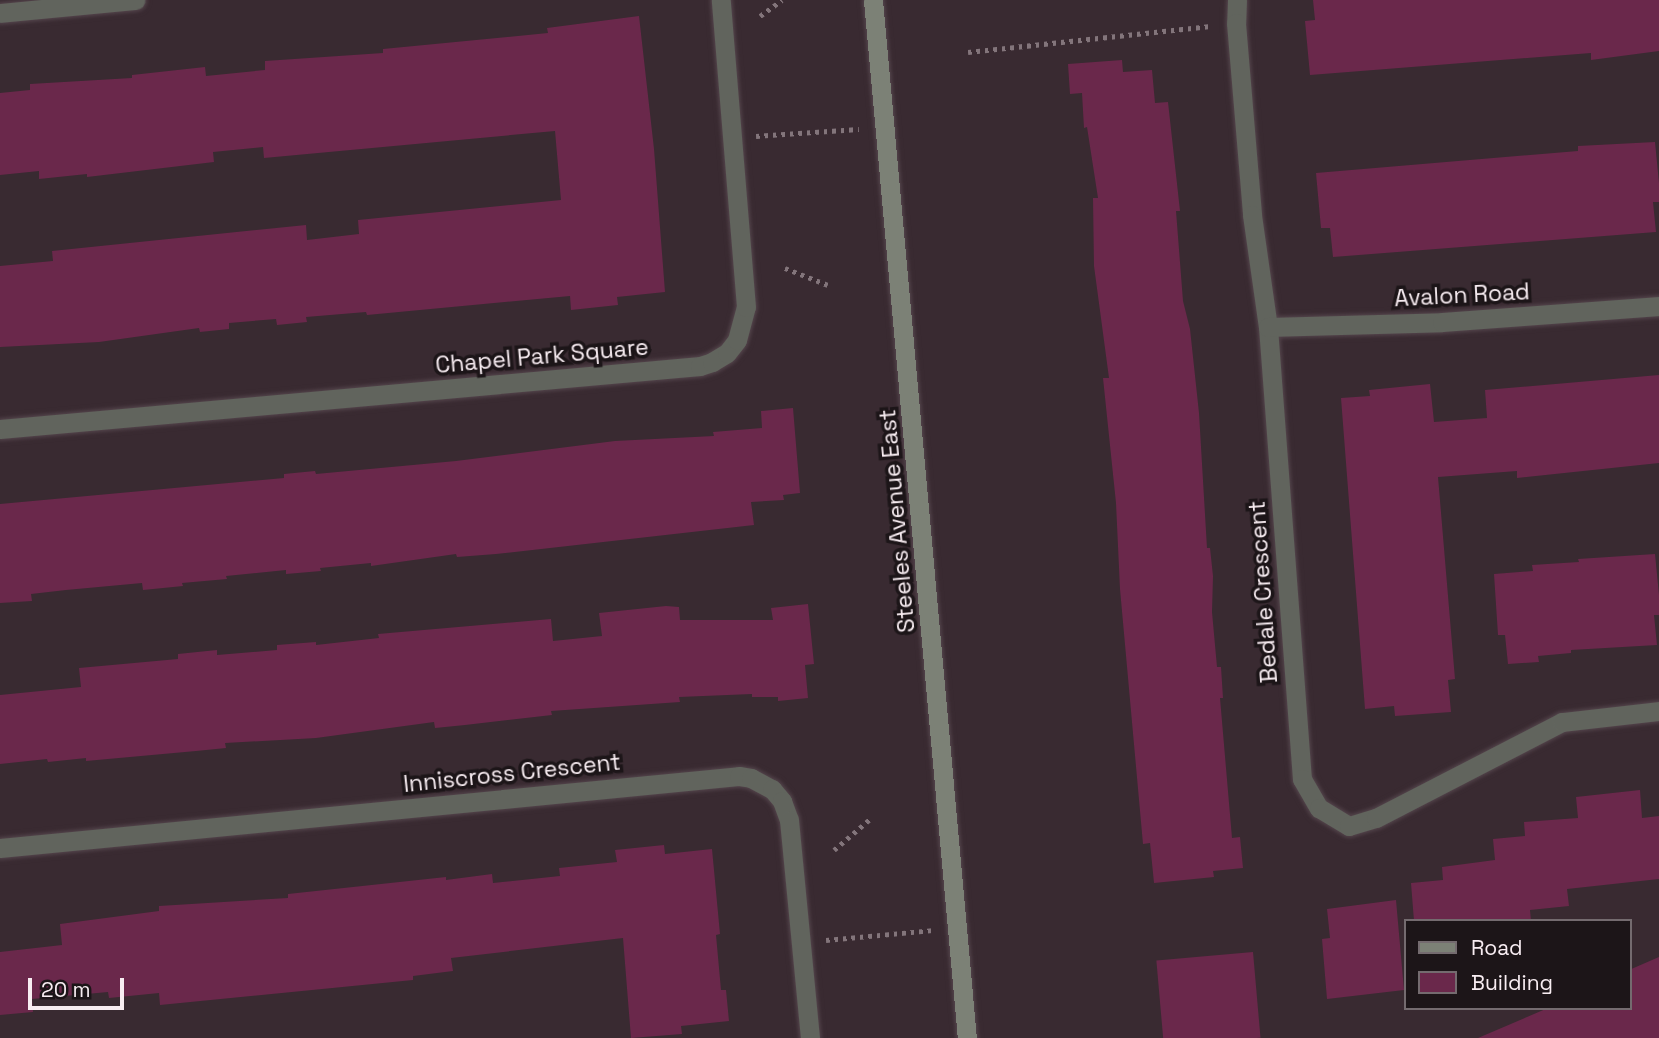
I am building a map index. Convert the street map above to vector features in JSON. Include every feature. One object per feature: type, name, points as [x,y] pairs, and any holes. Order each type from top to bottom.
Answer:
[{"type":"main road","name":"Steeles Avenue East","points":[[873,0],[967,1038]]},
{"type":"street","points":[[0,13],[135,0]]},
{"type":"street","name":"Chapel Park Square","points":[[0,429],[700,366],[712,362],[727,353],[737,340],[746,307],[721,0]]},
{"type":"street","name":"Bedale Crescent","points":[[1237,0],[1236,23],[1252,215],[1268,327],[1302,779],[1319,808],[1349,826],[1376,818],[1562,722],[1659,711]]},
{"type":"street","name":"Avalon Road","points":[[1268,327],[1442,322],[1659,306]]},
{"type":"street","name":"Inniscross Crescent","points":[[0,848],[739,776],[762,782],[782,801],[789,820],[810,1038]]},
{"type":"path","points":[[761,16],[782,0]]},
{"type":"path","points":[[968,52],[1236,23]]},
{"type":"path","points":[[731,137],[885,128]]},
{"type":"path","points":[[785,268],[828,285]]},
{"type":"path","points":[[834,850],[870,819]]},
{"type":"path","points":[[801,942],[959,927]]},
{"type":"building","points":[[1313,0],[1659,0],[1659,51],[1591,60],[1591,53],[1310,75],[1305,21],[1315,20]]},
{"type":"building","points":[[639,16],[654,149],[665,292],[617,297],[618,305],[571,310],[570,296],[367,315],[366,312],[306,317],[307,322],[277,325],[276,319],[229,323],[229,329],[200,332],[199,328],[99,342],[0,347],[0,266],[53,261],[52,251],[306,225],[307,240],[359,234],[358,220],[561,200],[555,131],[264,158],[263,147],[213,152],[214,162],[87,177],[87,174],[39,179],[39,171],[0,175],[0,93],[30,90],[30,84],[132,78],[132,75],[205,67],[206,76],[265,70],[265,61],[383,53],[383,49],[548,33],[547,28]]},
{"type":"building","points":[[1122,60],[1123,72],[1152,70],[1155,103],[1168,102],[1180,211],[1176,211],[1183,301],[1190,329],[1199,413],[1207,548],[1210,548],[1213,576],[1212,612],[1217,667],[1221,667],[1223,698],[1220,698],[1232,838],[1240,837],[1243,868],[1213,871],[1214,877],[1154,883],[1150,843],[1143,844],[1120,589],[1116,503],[1103,378],[1109,378],[1094,266],[1093,198],[1098,198],[1087,127],[1084,128],[1082,93],[1070,94],[1068,64]]},
{"type":"building","points":[[1655,142],[1659,183],[1659,202],[1653,202],[1656,232],[1333,257],[1330,228],[1321,228],[1316,173],[1578,151],[1578,146]]},
{"type":"building","points":[[1659,375],[1659,463],[1517,478],[1517,471],[1438,477],[1455,679],[1448,680],[1451,712],[1395,716],[1394,706],[1365,709],[1341,398],[1370,396],[1369,390],[1430,384],[1434,422],[1487,418],[1485,390]]},
{"type":"building","points":[[793,408],[800,493],[783,495],[784,500],[751,502],[754,525],[496,554],[457,557],[456,554],[371,566],[371,563],[320,568],[321,571],[286,574],[286,570],[226,576],[227,579],[143,590],[142,583],[66,590],[31,594],[32,601],[0,603],[0,504],[284,478],[284,474],[315,471],[316,474],[456,461],[615,441],[714,436],[713,432],[762,428],[761,411]]},
{"type":"building","points":[[1655,554],[1659,595],[1659,615],[1654,615],[1657,645],[1571,650],[1571,653],[1538,656],[1539,662],[1508,664],[1505,635],[1498,635],[1494,574],[1533,571],[1532,565],[1579,562],[1578,559]]},
{"type":"building","points":[[808,604],[814,664],[805,665],[808,698],[778,701],[778,697],[752,697],[752,694],[679,697],[680,702],[551,711],[552,715],[435,728],[434,722],[316,738],[225,743],[226,748],[196,751],[86,761],[86,758],[48,762],[47,759],[0,764],[0,695],[81,687],[79,668],[178,659],[178,654],[217,650],[217,655],[277,650],[277,645],[316,642],[316,645],[379,638],[378,634],[551,619],[553,641],[602,636],[599,613],[666,606],[679,607],[680,620],[773,620],[771,608]]},
{"type":"building","points":[[1640,790],[1642,818],[1659,816],[1659,879],[1567,889],[1569,906],[1530,910],[1531,919],[1414,919],[1411,883],[1443,880],[1442,867],[1495,860],[1493,839],[1525,836],[1524,822],[1578,818],[1576,797]]},
{"type":"building","points":[[664,845],[665,854],[712,849],[720,934],[716,935],[721,990],[726,990],[729,1021],[681,1026],[682,1034],[631,1038],[623,938],[451,958],[453,971],[413,976],[413,980],[160,1005],[159,993],[109,998],[108,992],[32,999],[33,1012],[0,1015],[0,952],[62,945],[60,924],[159,911],[159,906],[288,898],[288,894],[446,877],[446,880],[492,874],[493,883],[560,876],[559,868],[617,862],[615,850]]},
{"type":"building","points":[[1396,900],[1404,990],[1327,999],[1322,939],[1330,938],[1327,909]]},
{"type":"building","points":[[1253,952],[1260,1038],[1163,1038],[1156,960]]},
{"type":"building","points":[[1659,957],[1659,1038],[1478,1038],[1543,1010],[1631,1010],[1631,969]]}]
